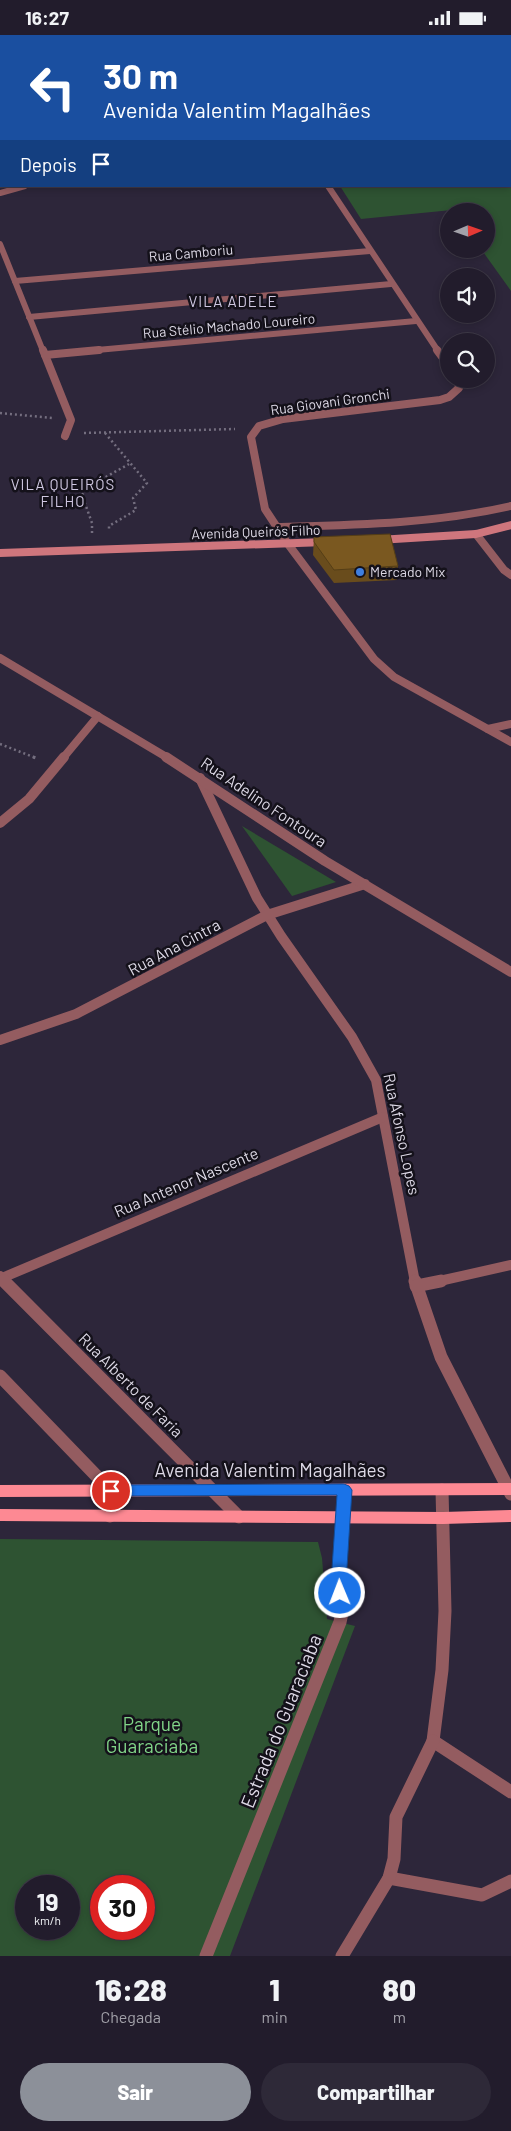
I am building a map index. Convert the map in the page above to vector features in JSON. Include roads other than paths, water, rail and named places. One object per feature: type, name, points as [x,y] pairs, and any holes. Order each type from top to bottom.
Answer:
[{"type":"main road","points":[[368,540],[476,534],[511,525]]},
{"type":"main road","name":"Avenida Queirós Filho","points":[[0,553],[340,541]]},
{"type":"main road","name":"Avenida Valentim Magalhães","points":[[0,1491],[510,1491]]},
{"type":"main road","points":[[0,1515],[443,1518],[511,1515]]},
{"type":"street","points":[[0,189],[23,187]]},
{"type":"street","points":[[0,193],[23,187]]},
{"type":"street","points":[[329,187],[416,321],[440,354]]},
{"type":"street","points":[[0,244],[71,420],[67,434]]},
{"type":"street","name":"Rua Camboriu","points":[[15,281],[370,251]]},
{"type":"street","points":[[29,317],[392,284]]},
{"type":"street","name":"Rua Stélio Machado Loureiro","points":[[44,355],[416,321]]},
{"type":"street","name":"Rua Giovani Gronchi","points":[[459,388],[449,397],[440,400],[283,419],[264,424],[253,431],[251,437],[262,500],[276,527],[384,669],[394,677],[511,742]]},
{"type":"street","name":"Avenida Queirós Filho","points":[[276,527],[435,521],[477,515],[511,506]]},
{"type":"street","points":[[476,534],[504,570],[511,575]]},
{"type":"street","name":"Rua Adelino Fontoura","points":[[0,658],[200,777],[326,861],[511,972]]},
{"type":"street","points":[[0,823],[29,799],[98,716]]},
{"type":"street","points":[[488,729],[511,724]]},
{"type":"street","name":"Rua Afonso Lopes","points":[[200,777],[242,870],[267,915],[362,1051],[376,1080],[416,1286],[441,1357],[510,1491]]},
{"type":"street","name":"Rua Ana Cintra","points":[[0,1040],[76,1014],[267,915],[365,884]]},
{"type":"street","name":"Rua Antenor Nascente","points":[[1,1277],[383,1117]]},
{"type":"street","points":[[416,1286],[511,1265]]},
{"type":"street","name":"Rua Alberto de Faria","points":[[1,1277],[239,1517]]},
{"type":"street","points":[[0,1376],[111,1491],[110,1516]]},
{"type":"street","name":"Estrada do Guaraciaba","points":[[206,1956],[340,1622],[342,1613],[338,1583],[344,1490]]},
{"type":"street","points":[[342,1956],[389,1878],[394,1859],[396,1817],[433,1741],[442,1670],[445,1611],[442,1490]]},
{"type":"street","points":[[433,1741],[511,1792]]},
{"type":"street","points":[[389,1878],[482,1895],[511,1881]]},
{"type":"place","name":"Mercado Mix","points":[[360,572]]},
{"type":"district","name":"VILA ADELE","points":[[233,302]]},
{"type":"district","name":"VILA QUEIRÓS FILHO","points":[[63,494]]},
{"type":"park label","name":"Parque Guaraciaba","points":[[152,1735]]}]
